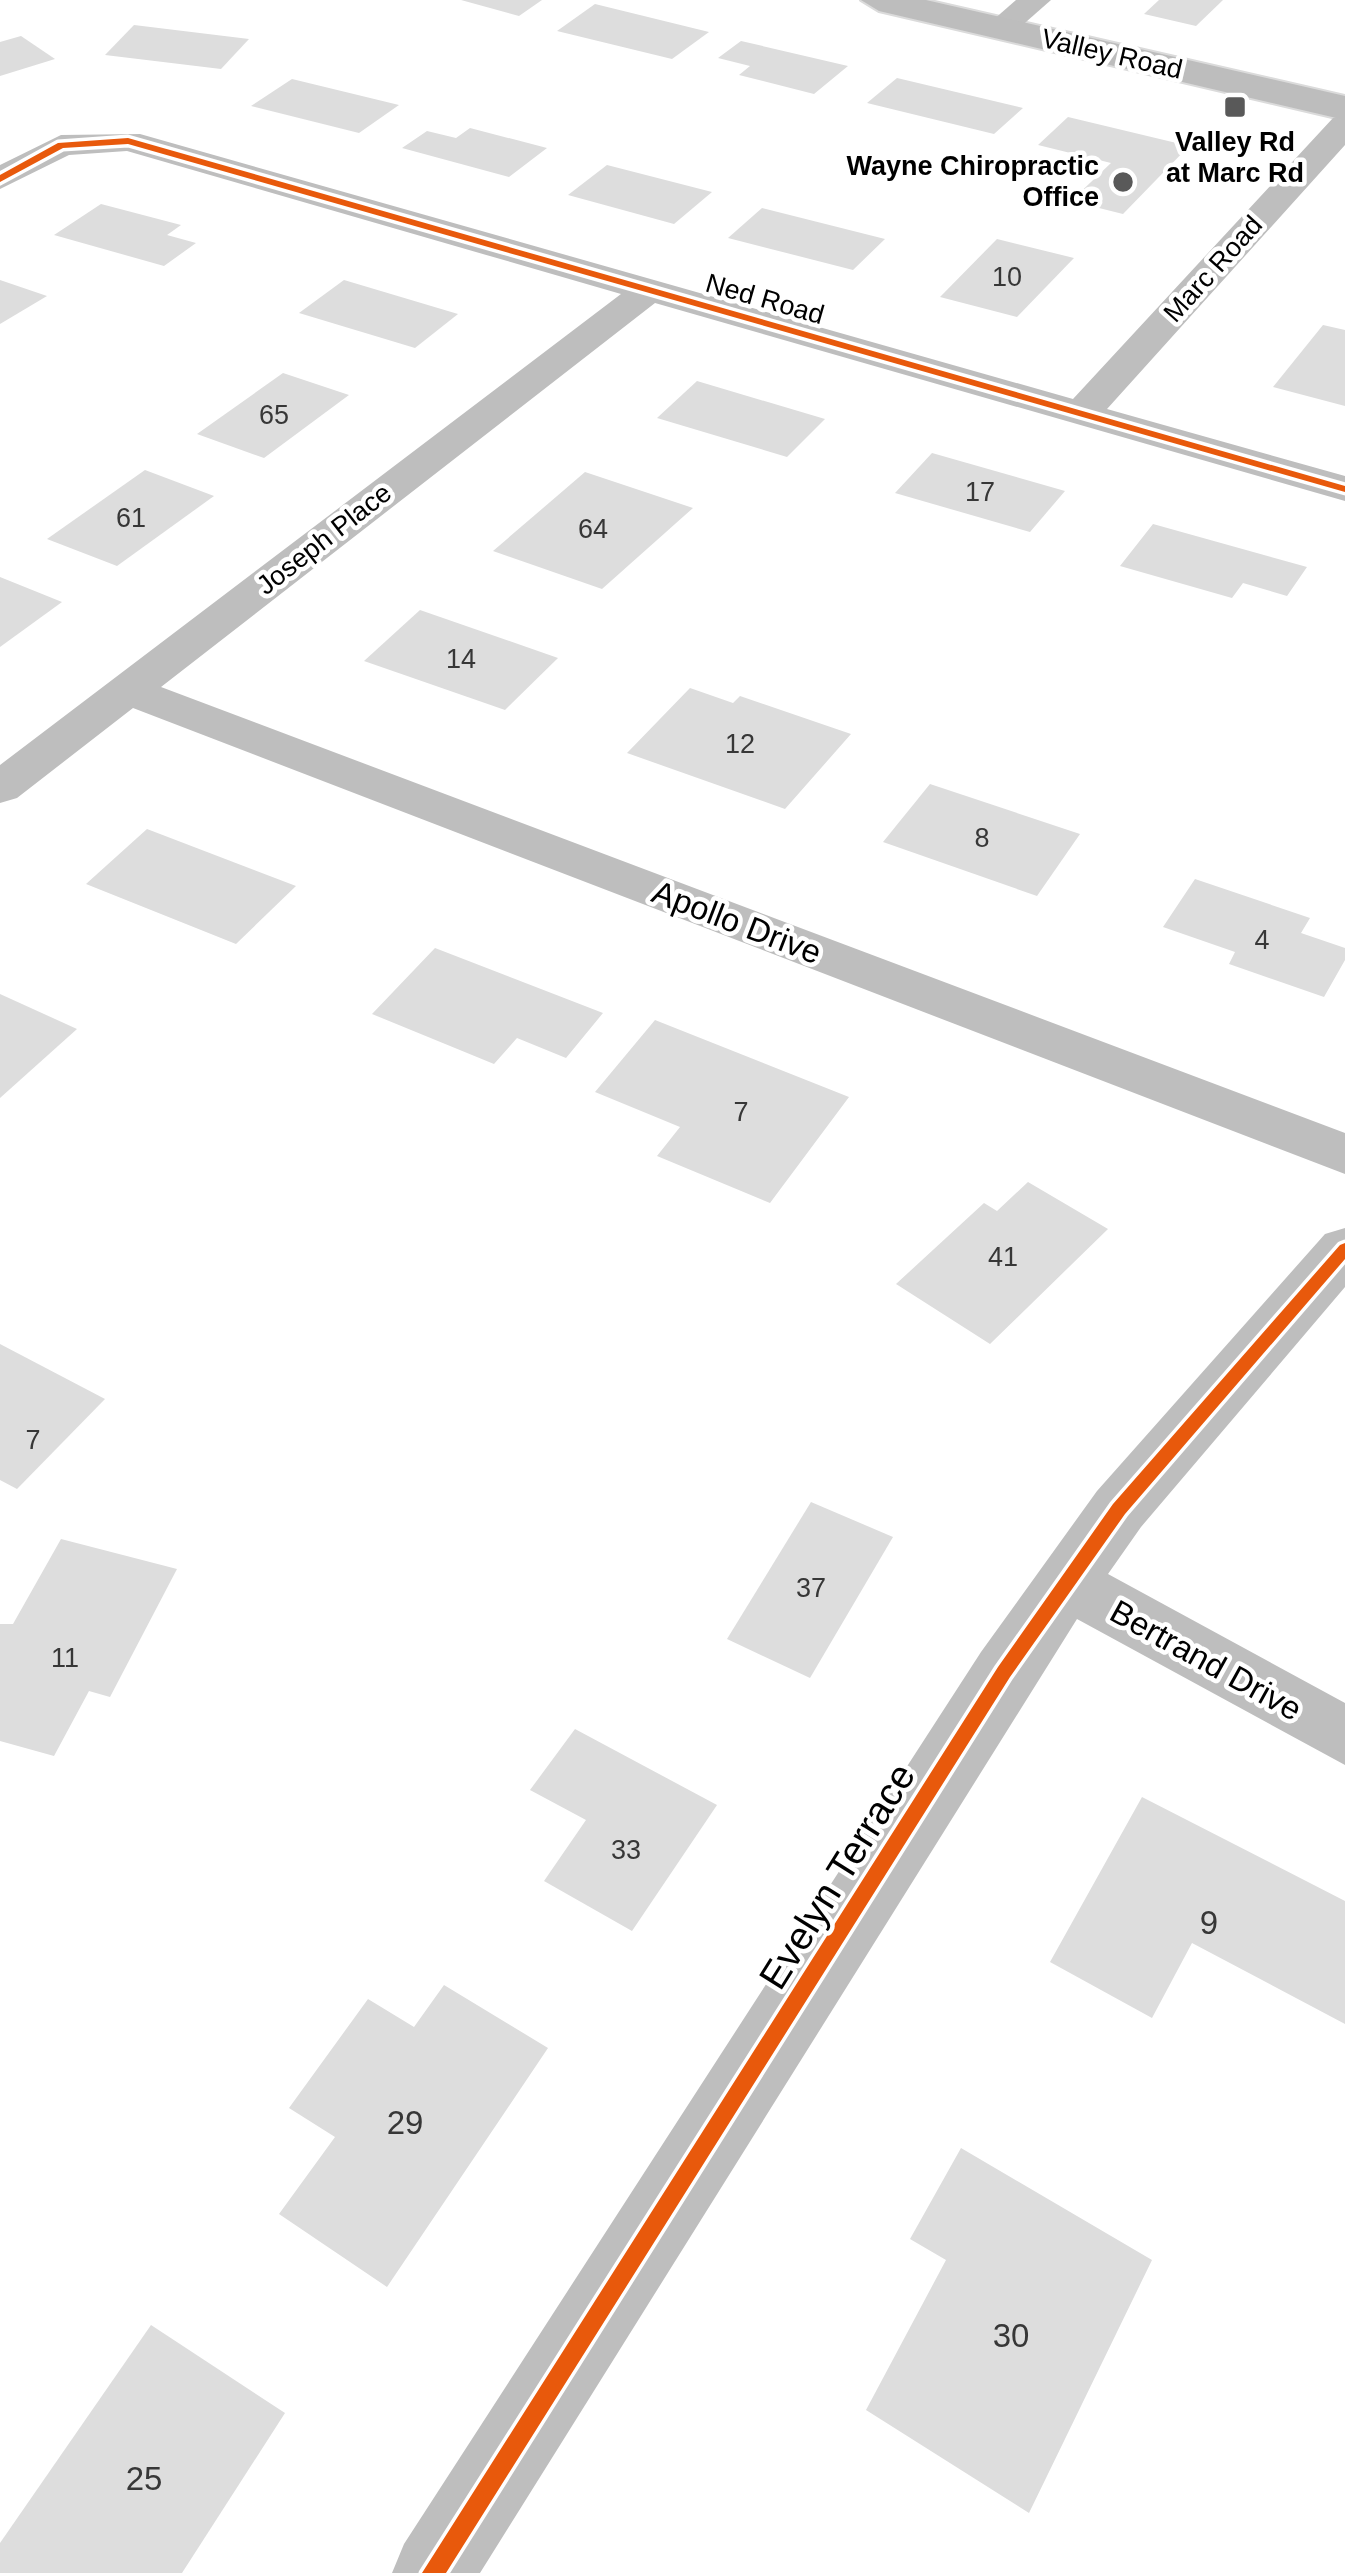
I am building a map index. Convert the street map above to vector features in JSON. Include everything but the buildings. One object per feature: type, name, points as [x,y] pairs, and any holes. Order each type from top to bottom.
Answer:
[{"type":"main road","name":"Valley Road","points":[[879,0],[1345,108]]},
{"type":"street","points":[[1000,28],[1035,0]]},
{"type":"street","name":"Marc Road","points":[[1081,414],[1345,125]]},
{"type":"street","name":"Ned Road","points":[[0,179],[80,140],[128,141],[1345,489]]},
{"type":"street","name":"Joseph Place","points":[[0,788],[649,290]]},
{"type":"street","name":"Apollo Drive","points":[[128,690],[1345,1154]]},
{"type":"street","name":"Evelyn Terrace","points":[[433,2573],[1004,1672],[1119,1509],[1345,1249]]},
{"type":"street","name":"Bertrand Drive","points":[[1067,1583],[1345,1736]]},
{"type":"cycle path","points":[[0,179],[61,145],[128,141],[1345,489]]},
{"type":"cycle path","points":[[433,2573],[1004,1672],[1119,1509],[1345,1249]]},
{"type":"place","name":"Valley Rd at Marc Rd","points":[[1235,107]]},
{"type":"place","name":"Wayne Chiropractic Office","points":[[1123,182]]}]
